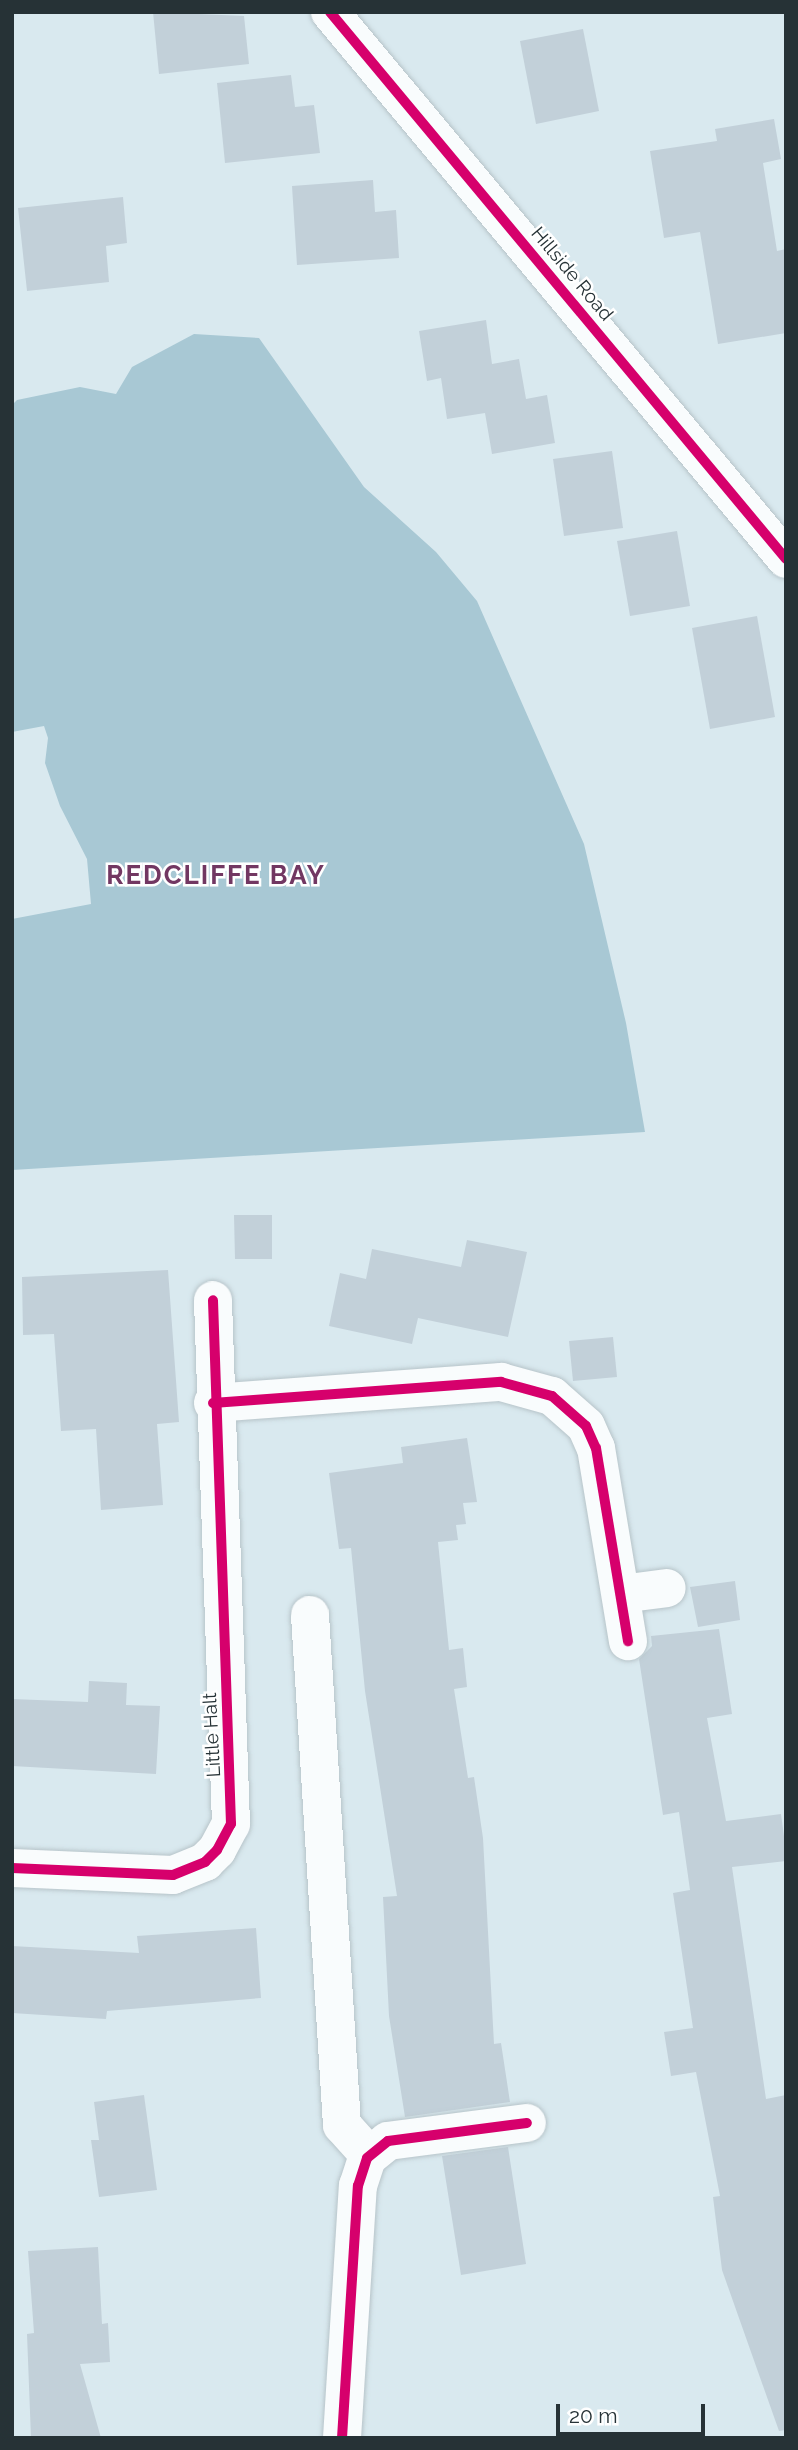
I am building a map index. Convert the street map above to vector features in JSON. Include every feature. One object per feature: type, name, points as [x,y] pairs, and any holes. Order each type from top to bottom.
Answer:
[{"type":"street","name":"Hillside Road","points":[[330,12],[786,559]]},
{"type":"street","name":"Little Halt","points":[[12,1868],[173,1875],[205,1862],[218,1850],[231,1824],[213,1403],[213,1300]]},
{"type":"street","points":[[213,1403],[501,1382],[551,1396],[578,1417],[596,1448],[628,1641]]},
{"type":"street","points":[[621,1594],[667,1588]]},
{"type":"street","points":[[310,1615],[342,2126],[369,2155]]},
{"type":"street","points":[[342,2438],[358,2186],[369,2155],[388,2141],[527,2123]]},
{"type":"shaded area","points":[[194,334],[259,338],[364,487],[436,552],[477,601],[584,844],[626,1023],[645,1132],[12,1170],[12,919],[91,904],[87,859],[60,806],[45,763],[48,738],[44,726],[12,732],[12,405],[17,400],[80,387],[116,394],[132,367]]},
{"type":"building","points":[[153,12],[244,16],[249,64],[159,74]]},
{"type":"building","points":[[583,29],[599,111],[536,124],[520,41]]},
{"type":"building","points":[[291,75],[295,107],[314,105],[320,153],[225,163],[217,83]]},
{"type":"building","points":[[774,119],[781,159],[763,163],[777,251],[786,249],[786,333],[718,344],[700,232],[664,238],[650,151],[717,141],[715,129]]},
{"type":"building","points":[[373,180],[375,212],[396,210],[399,258],[297,265],[292,186]]},
{"type":"building","points":[[123,197],[127,243],[106,246],[109,282],[27,291],[18,208]]},
{"type":"building","points":[[486,320],[492,364],[519,359],[526,399],[547,395],[555,443],[492,454],[485,413],[447,419],[441,378],[427,381],[419,331]]},
{"type":"building","points":[[612,451],[623,528],[564,536],[553,459]]},
{"type":"building","points":[[677,531],[690,606],[630,616],[617,541]]},
{"type":"building","points":[[757,616],[775,717],[710,729],[692,628]]},
{"type":"building","points":[[234,1215],[272,1215],[272,1259],[235,1259]]},
{"type":"building","points":[[467,1240],[527,1252],[508,1337],[418,1318],[412,1344],[329,1326],[340,1273],[366,1279],[372,1249],[461,1267]]},
{"type":"building","points":[[168,1270],[179,1422],[157,1424],[163,1505],[101,1510],[96,1429],[61,1431],[54,1334],[23,1335],[22,1277]]},
{"type":"building","points":[[613,1337],[617,1377],[573,1381],[569,1341]]},
{"type":"building","points":[[467,1438],[477,1502],[463,1503],[466,1524],[456,1525],[458,1540],[438,1542],[449,1650],[463,1648],[467,1687],[454,1689],[468,1778],[474,1777],[483,1838],[494,2044],[501,2043],[510,2102],[405,2117],[389,2016],[383,1897],[397,1896],[365,1691],[351,1548],[339,1549],[329,1473],[403,1463],[401,1447]]},
{"type":"building","points":[[735,1581],[740,1620],[698,1627],[690,1587]]},
{"type":"building","points":[[719,1629],[732,1714],[707,1718],[726,1821],[781,1814],[786,1851],[786,1861],[732,1867],[766,2099],[786,2095],[786,2430],[779,2431],[722,2270],[713,2197],[720,2196],[696,2072],[671,2076],[664,2032],[693,2028],[673,1893],[690,1890],[679,1812],[663,1815],[639,1659],[652,1646],[651,1636]]},
{"type":"building","points":[[89,1681],[127,1683],[126,1705],[160,1706],[156,1774],[12,1766],[12,1699],[88,1702]]},
{"type":"building","points":[[256,1928],[261,1998],[107,2011],[106,2019],[12,2013],[12,1946],[139,1953],[137,1936]]},
{"type":"building","points":[[144,2095],[157,2190],[99,2197],[91,2140],[99,2140],[94,2102]]},
{"type":"building","points":[[508,2147],[526,2264],[461,2275],[442,2156]]},
{"type":"building","points":[[98,2247],[102,2324],[108,2323],[110,2362],[80,2364],[101,2438],[31,2438],[27,2334],[34,2333],[28,2251]]},
{"type":"cycle path","points":[[330,12],[786,559]]},
{"type":"cycle path","points":[[12,1868],[173,1875],[205,1862],[217,1850],[231,1824],[213,1300]]},
{"type":"cycle path","points":[[213,1403],[501,1382],[552,1396],[586,1426],[596,1448],[628,1641]]},
{"type":"cycle path","points":[[342,2438],[358,2186],[367,2158],[388,2141],[527,2123]]},
{"type":"district","name":"REDCLIFFE BAY","points":[[216,876]]}]
